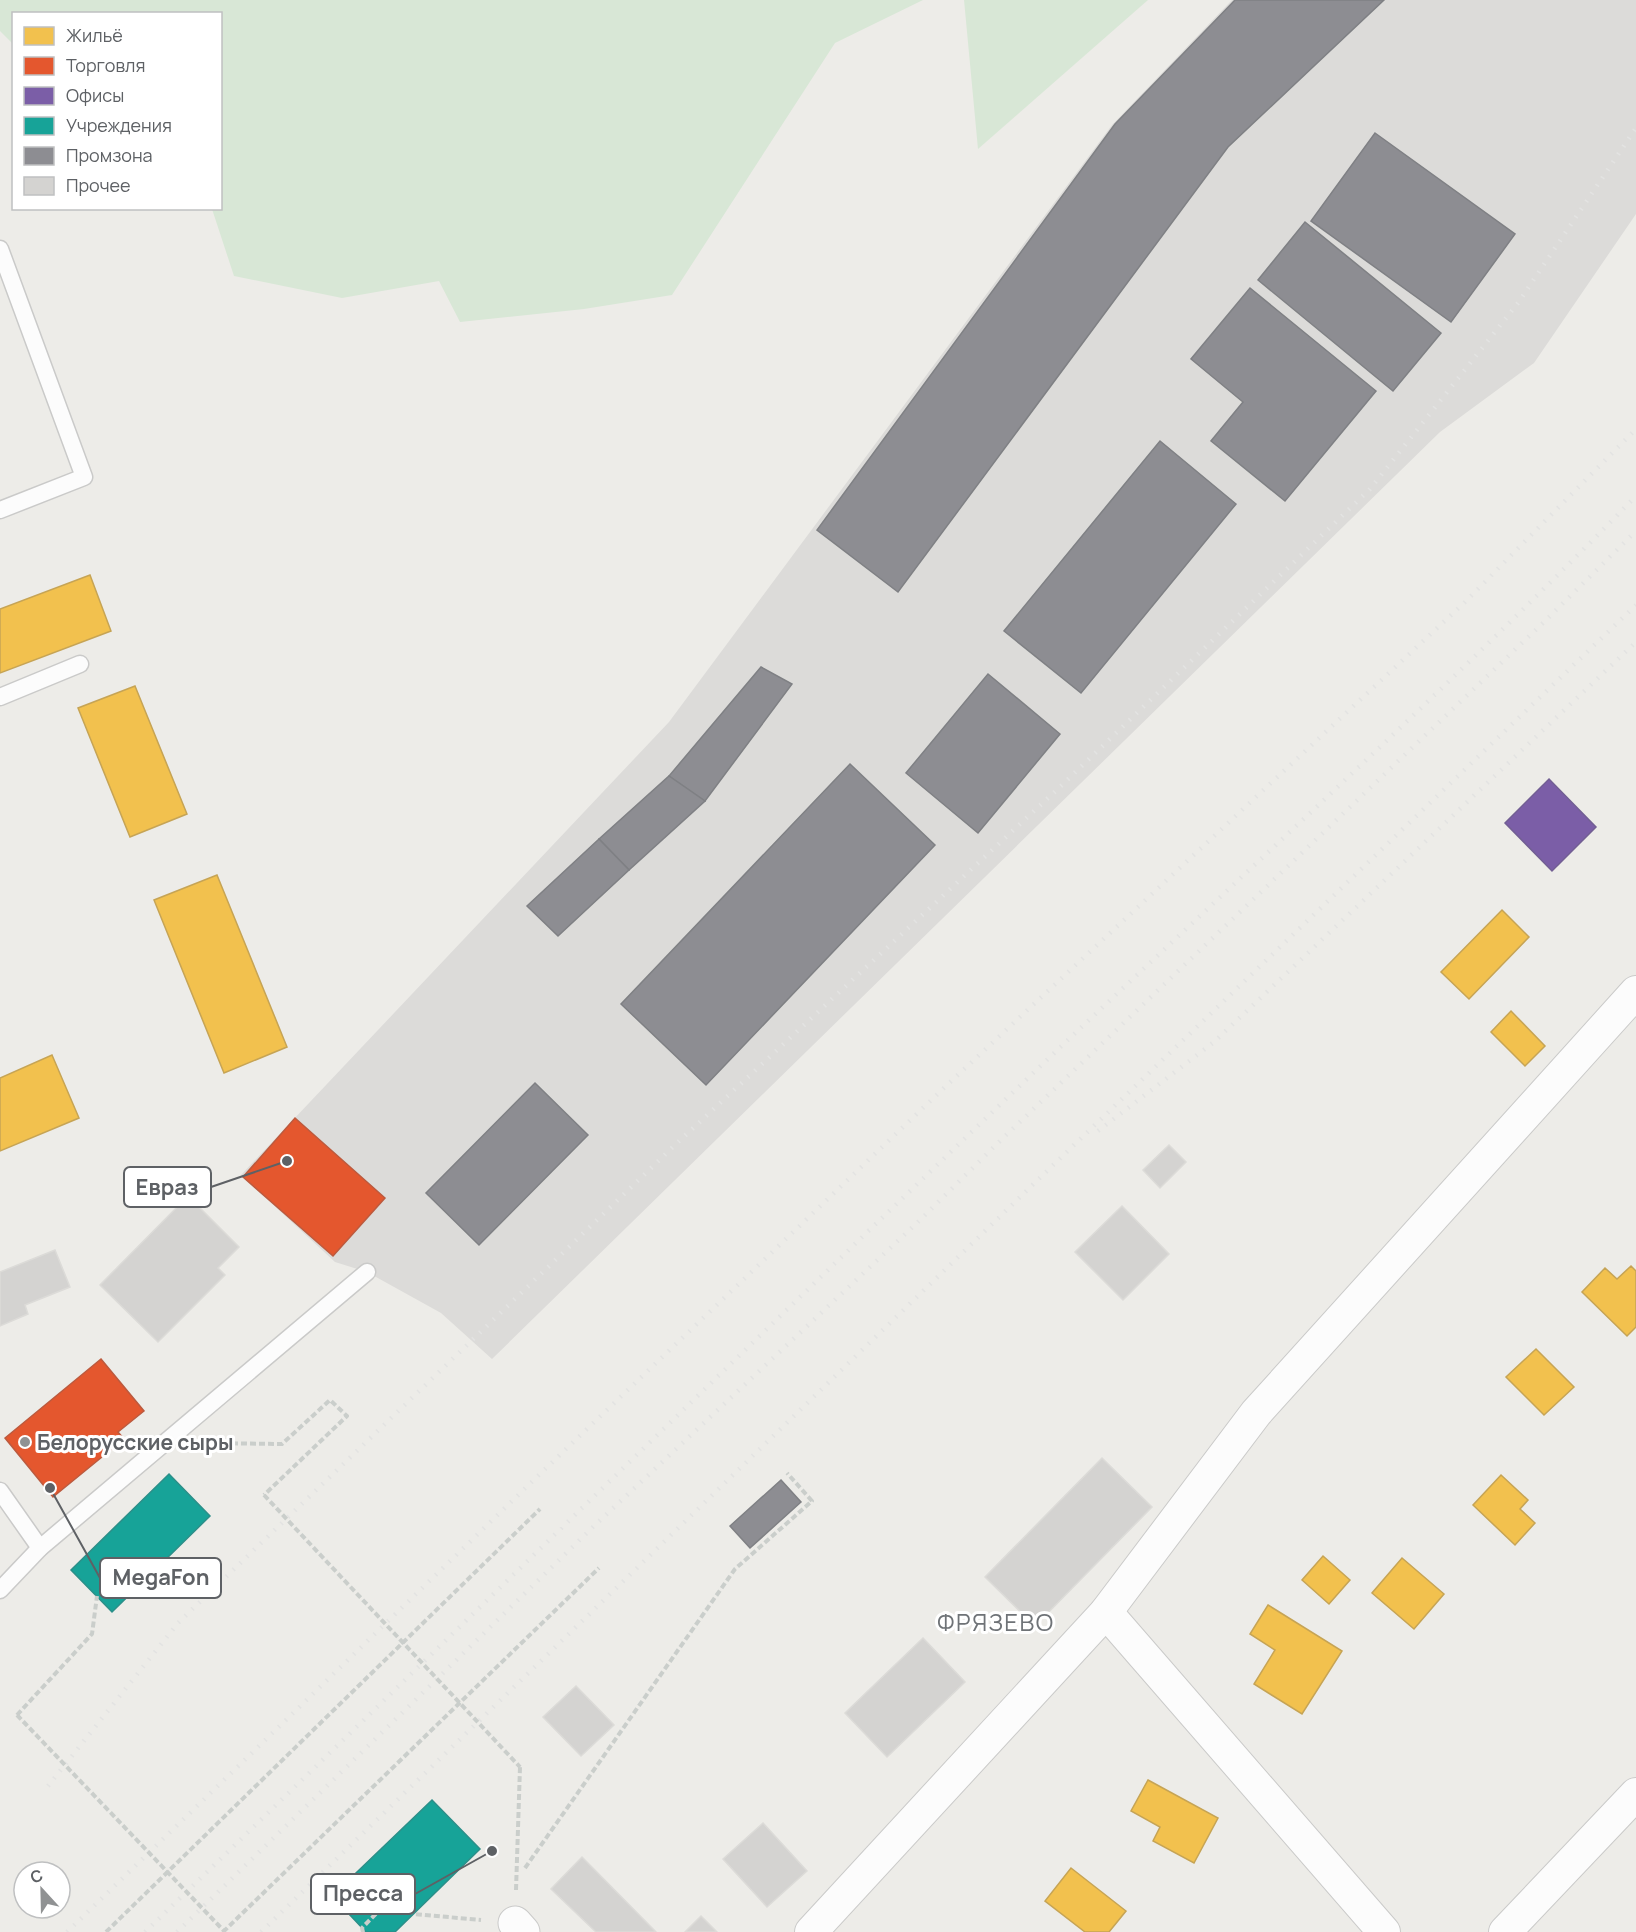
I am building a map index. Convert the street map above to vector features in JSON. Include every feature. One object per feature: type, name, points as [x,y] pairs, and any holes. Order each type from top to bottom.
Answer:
[{"type":"street","points":[[811,1932],[1106,1612],[1256,1413],[1636,992]]},
{"type":"street","points":[[1106,1612],[1384,1932]]},
{"type":"street","points":[[1505,1932],[1636,1794]]},
{"type":"lane","points":[[0,249],[84,477],[0,510]]},
{"type":"lane","points":[[0,697],[80,664]]},
{"type":"lane","points":[[0,1590],[40,1548],[367,1272]]},
{"type":"lane","points":[[0,1491],[40,1548]]},
{"type":"path","points":[[166,1442],[282,1444],[330,1400],[347,1416],[264,1495],[520,1767],[519,1928],[414,1914],[395,1894],[362,1929],[363,1932]]},
{"type":"path","points":[[525,1868],[735,1569],[812,1501],[787,1473]]},
{"type":"path","points":[[106,1932],[540,1509]]},
{"type":"path","points":[[97,1596],[92,1634],[17,1715],[224,1932],[599,1568]]},
{"type":"shaded area","points":[[1232,0],[1636,0],[1636,214],[1534,363],[1440,432],[492,1359],[441,1313],[367,1272],[335,1262],[241,1175],[669,722],[1112,125]]},
{"type":"green space","points":[[0,0],[923,0],[835,43],[672,295],[584,309],[460,322],[439,281],[342,298],[234,276],[212,210],[222,210],[222,12],[12,12],[12,43],[0,31]]},
{"type":"green space","points":[[964,0],[1148,0],[978,149]]},
{"type":"building: Жильё","points":[[90,575],[111,631],[0,673],[0,609]]},
{"type":"building: Жильё","points":[[135,686],[187,814],[130,837],[78,708]]},
{"type":"building: Жильё","points":[[217,875],[287,1047],[224,1073],[154,900]]},
{"type":"building: Жильё","points":[[1502,910],[1529,937],[1469,999],[1441,972]]},
{"type":"building: Жильё","points":[[1511,1011],[1545,1046],[1525,1066],[1491,1032]]},
{"type":"building: Жильё","points":[[52,1055],[79,1118],[0,1151],[0,1078]]},
{"type":"building: Жильё","points":[[1631,1266],[1636,1271],[1636,1327],[1627,1336],[1582,1292],[1605,1268],[1617,1279]]},
{"type":"building: Жильё","points":[[1536,1349],[1574,1387],[1544,1415],[1506,1377]]},
{"type":"building: Жильё","points":[[1501,1475],[1528,1500],[1520,1509],[1535,1523],[1515,1545],[1473,1505]]},
{"type":"building: Жильё","points":[[1323,1556],[1350,1580],[1329,1604],[1302,1580]]},
{"type":"building: Жильё","points":[[1402,1558],[1444,1594],[1414,1629],[1372,1593]]},
{"type":"building: Жильё","points":[[1268,1605],[1342,1651],[1302,1714],[1254,1684],[1275,1650],[1250,1634]]},
{"type":"building: Жильё","points":[[1148,1780],[1218,1818],[1194,1863],[1153,1841],[1160,1827],[1131,1811]]},
{"type":"building: Жильё","points":[[1071,1868],[1126,1911],[1109,1932],[1085,1932],[1045,1901]]},
{"type":"building: Торговля","points":[[295,1118],[385,1198],[333,1256],[243,1177]]},
{"type":"building: Торговля","points":[[101,1359],[144,1411],[118,1432],[124,1439],[53,1497],[5,1438]]},
{"type":"building: Офисы","points":[[1549,779],[1596,827],[1552,871],[1505,823]]},
{"type":"building: Учреждения","points":[[169,1474],[210,1516],[112,1612],[71,1570]]},
{"type":"building: Учреждения","points":[[432,1800],[480,1849],[395,1932],[366,1932],[332,1896]]},
{"type":"building: Промзона","points":[[1235,0],[1384,0],[1228,147],[898,592],[817,530],[1115,124]]},
{"type":"building: Промзона","points":[[1375,133],[1515,234],[1451,322],[1311,221]]},
{"type":"building: Промзона","points":[[1305,222],[1441,333],[1393,391],[1258,280]]},
{"type":"building: Промзона","points":[[1250,288],[1376,391],[1285,501],[1211,441],[1243,402],[1191,359]]},
{"type":"building: Промзона","points":[[1160,441],[1236,504],[1081,693],[1004,631]]},
{"type":"building: Промзона","points":[[761,667],[792,684],[705,801],[669,776]]},
{"type":"building: Промзона","points":[[988,674],[1060,734],[978,833],[906,773]]},
{"type":"building: Промзона","points":[[850,764],[935,845],[706,1085],[621,1004]]},
{"type":"building: Промзона","points":[[669,776],[705,801],[629,870],[599,839]]},
{"type":"building: Промзона","points":[[599,839],[629,870],[558,936],[527,906]]},
{"type":"building: Промзона","points":[[535,1083],[588,1135],[479,1245],[426,1193]]},
{"type":"building: Промзона","points":[[781,1480],[801,1502],[750,1548],[730,1526]]},
{"type":"building: Прочее","points":[[1169,1145],[1186,1162],[1160,1188],[1143,1170]]},
{"type":"building: Прочее","points":[[188,1196],[239,1247],[218,1268],[225,1275],[158,1342],[100,1285]]},
{"type":"building: Прочее","points":[[1122,1206],[1169,1254],[1123,1300],[1075,1252]]},
{"type":"building: Прочее","points":[[55,1250],[70,1287],[25,1305],[28,1314],[0,1326],[0,1272]]},
{"type":"building: Прочее","points":[[1102,1458],[1152,1507],[1035,1626],[985,1577]]},
{"type":"building: Прочее","points":[[923,1638],[965,1682],[887,1757],[845,1713]]},
{"type":"building: Прочее","points":[[576,1686],[614,1725],[581,1756],[543,1717]]},
{"type":"building: Прочее","points":[[763,1823],[807,1871],[767,1907],[723,1859]]},
{"type":"building: Прочее","points":[[582,1857],[656,1932],[596,1932],[551,1889]]},
{"type":"building: Прочее","points":[[701,1916],[717,1932],[685,1932]]},
{"type":"railway","points":[[48,1786],[178,1623],[675,1145],[1062,785],[1370,489],[1518,303],[1636,128]]},
{"type":"railway","points":[[67,1932],[542,1472],[946,1086],[1464,603],[1636,429]]},
{"type":"railway","points":[[145,1932],[936,1166],[1419,710],[1636,496]]},
{"type":"railway","points":[[177,1932],[593,1527],[917,1223],[1636,531]]},
{"type":"railway","points":[[261,1932],[1636,605]]},
{"type":"railway","points":[[1098,1131],[1214,1042],[1636,642]]},
{"type":"place","name":"Евраз","points":[[287,1161]]},
{"type":"place","name":"Белорусские сыры","points":[[25,1442]]},
{"type":"place","name":"MegaFon","points":[[50,1488]]},
{"type":"place","name":"Пресса","points":[[492,1851]]},
{"type":"district","name":"ФРЯЗЕВО","points":[[996,1621]]}]
